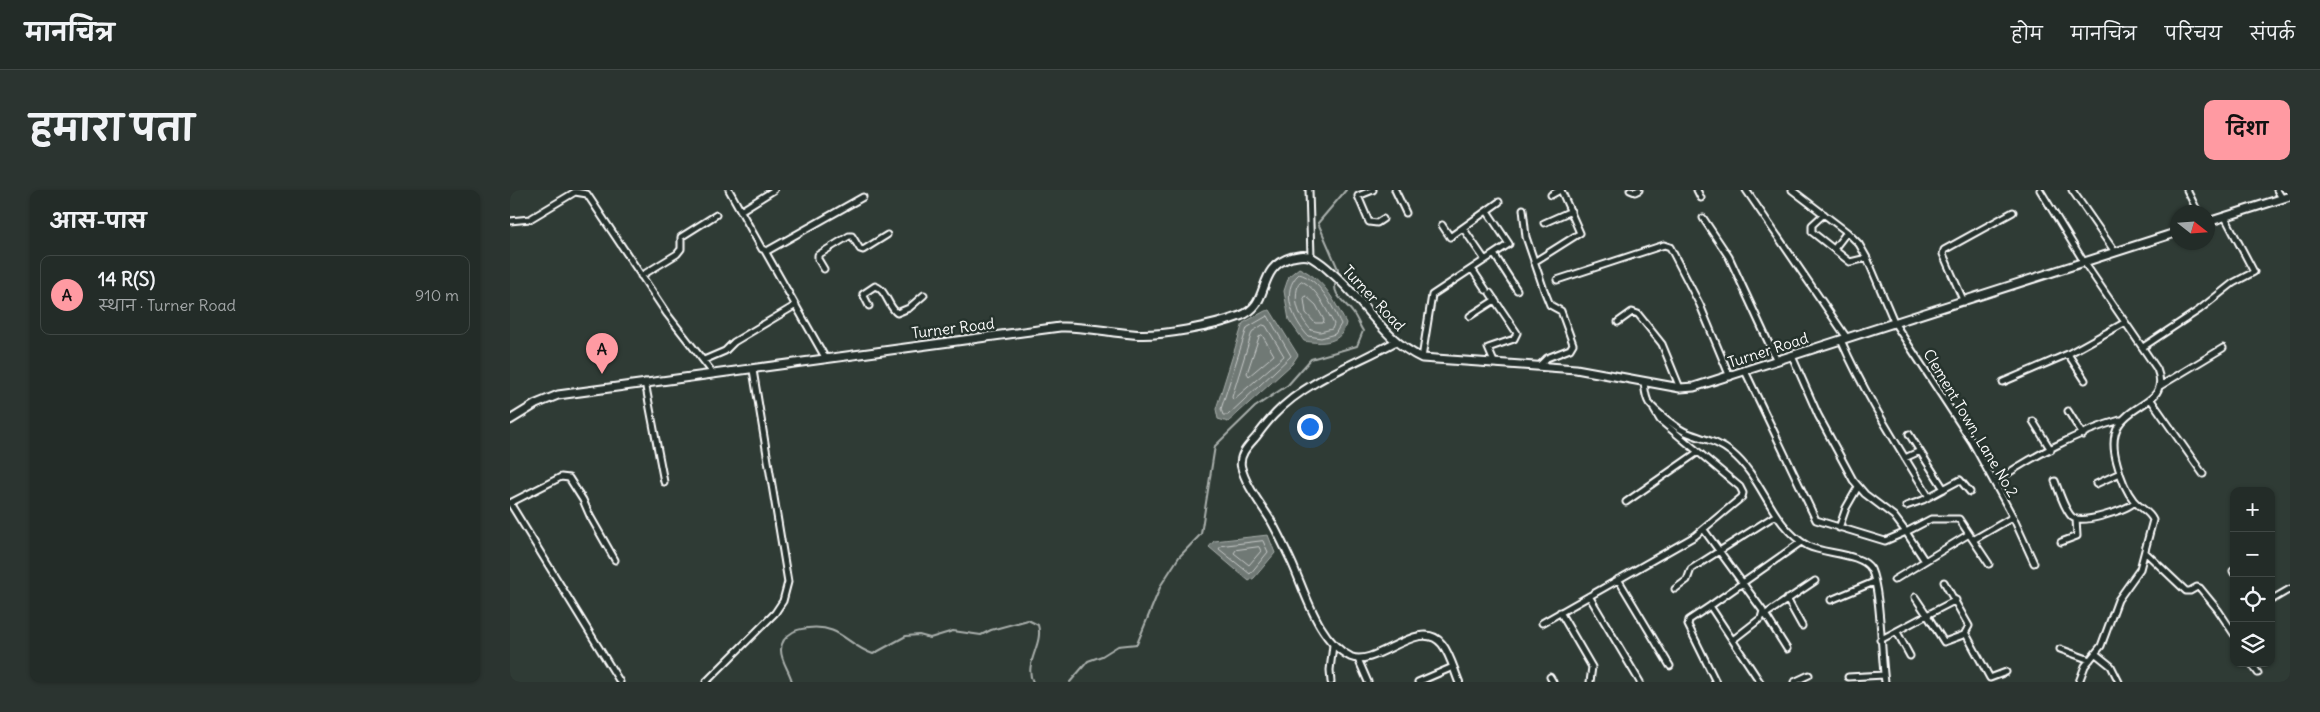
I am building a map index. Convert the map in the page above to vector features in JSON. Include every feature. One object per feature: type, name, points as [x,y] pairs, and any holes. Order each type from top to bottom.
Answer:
[{"type":"main road","points":[[2215,220],[2290,196]]},
{"type":"main road","name":"Turner Road","points":[[510,420],[536,404],[558,394],[645,382],[753,370],[826,358],[1060,327],[1081,327],[1144,335],[1212,324],[1241,316],[1252,310],[1259,302],[1268,275],[1274,266],[1290,258],[1302,255],[1311,257],[1325,266],[1346,285],[1395,342],[1406,351],[1422,358],[1540,365],[1576,369],[1680,388],[1694,388],[2170,235]]},
{"type":"street","points":[[728,190],[742,210],[826,358]]},
{"type":"street","points":[[742,210],[774,190]]},
{"type":"street","points":[[1309,190],[1311,257]]},
{"type":"street","points":[[1373,190],[1358,196],[1369,222],[1377,223],[1384,219]]},
{"type":"street","points":[[1395,190],[1406,213]]},
{"type":"street","points":[[1534,262],[1580,233],[1561,190],[1550,195]]},
{"type":"street","points":[[1630,190],[1635,192],[1639,190]]},
{"type":"street","points":[[1697,190],[1701,198]]},
{"type":"street","points":[[1746,190],[1844,339],[1857,375],[1929,497]]},
{"type":"street","name":"Clement Town, Lane No.2","points":[[1792,190],[1848,232],[1859,244],[1896,324],[1972,442],[2013,517],[2034,563]]},
{"type":"street","points":[[2040,190],[2084,262],[2157,369],[2160,386]]},
{"type":"street","points":[[2072,190],[2115,252]]},
{"type":"street","points":[[2187,190],[2194,205]]},
{"type":"street","points":[[2277,190],[2282,198]]},
{"type":"street","points":[[510,221],[527,220],[575,192],[584,192],[603,215],[667,314],[713,374]]},
{"type":"street","points":[[765,251],[863,197]]},
{"type":"street","points":[[1442,225],[1450,237],[1499,202]]},
{"type":"street","points":[[1523,208],[1526,237],[1534,262],[1550,304],[1561,311],[1573,344],[1570,350],[1547,358],[1540,365]]},
{"type":"street","points":[[1422,358],[1432,295],[1509,244],[1487,211]]},
{"type":"street","points":[[1544,223],[1570,211]]},
{"type":"street","points":[[1964,302],[1943,254],[1944,250],[2013,212]]},
{"type":"street","points":[[1824,214],[1812,225],[1811,230],[1850,262],[1867,258]]},
{"type":"street","points":[[641,276],[677,254],[681,247],[681,237],[716,215]]},
{"type":"street","points":[[2143,347],[2199,310],[2233,283],[2254,272],[2225,217]]},
{"type":"street","points":[[1703,218],[1729,257],[1777,361]]},
{"type":"street","points":[[1463,228],[1485,260]]},
{"type":"street","points":[[1834,249],[1848,232]]},
{"type":"street","points":[[824,270],[818,255],[849,236],[852,236],[860,249],[863,250],[887,235]]},
{"type":"street","points":[[1557,280],[1664,245],[1670,246],[1700,305],[1730,377]]},
{"type":"street","points":[[1494,254],[1517,290]]},
{"type":"street","points":[[1472,269],[1517,333],[1514,339],[1488,348],[1494,362]]},
{"type":"street","points":[[869,306],[863,294],[875,286],[880,288],[897,313],[909,308],[924,295]]},
{"type":"street","points":[[1470,316],[1495,300]]},
{"type":"street","points":[[704,360],[726,351],[734,342],[796,305]]},
{"type":"street","points":[[1618,322],[1630,313],[1638,314],[1662,344],[1680,388]]},
{"type":"street","points":[[2003,382],[2068,354],[2124,323]]},
{"type":"street","points":[[1368,682],[1358,659],[1333,645],[1317,617],[1278,534],[1242,469],[1241,457],[1243,452],[1276,413],[1293,399],[1329,376],[1395,342]]},
{"type":"street","points":[[1995,482],[2020,465],[2050,450],[2120,420],[2151,400],[2160,386],[2224,348]]},
{"type":"street","points":[[2068,354],[2085,380]]},
{"type":"street","points":[[1792,356],[1818,415],[1858,487],[1894,516],[1925,561]]},
{"type":"street","points":[[706,682],[775,613],[784,601],[788,587],[783,540],[753,370]]},
{"type":"street","points":[[1746,371],[1814,517],[1818,521],[1885,541],[1906,532],[1926,520],[1941,518],[1959,520],[1989,564]]},
{"type":"street","points":[[645,382],[664,482]]},
{"type":"street","points":[[1542,623],[1704,530],[1740,500],[1743,493],[1740,487],[1660,420],[1647,398],[1644,382]]},
{"type":"street","points":[[2151,400],[2203,474]]},
{"type":"street","points":[[1652,406],[1683,431],[1714,441],[1733,453],[1753,475],[1776,515],[1801,542],[1814,549],[1863,561],[1871,570],[1885,682]]},
{"type":"street","points":[[2068,411],[2083,435]]},
{"type":"street","points":[[2078,682],[2090,660],[2096,654],[2112,612],[2122,593],[2138,572],[2146,553],[2153,520],[2135,502],[2120,473],[2115,455],[2114,437],[2120,420]]},
{"type":"street","points":[[2033,422],[2050,450]]},
{"type":"street","points":[[1909,434],[1944,489]]},
{"type":"street","points":[[1905,458],[1920,450]]},
{"type":"street","points":[[1626,502],[1698,452]]},
{"type":"street","points":[[2096,484],[2120,473]]},
{"type":"street","points":[[615,560],[569,478],[561,478],[510,504],[620,682]]},
{"type":"street","points":[[1906,506],[1929,497],[1960,480],[1970,492]]},
{"type":"street","points":[[2055,481],[2070,514],[2076,519],[2083,520],[2121,511],[2135,502]]},
{"type":"street","points":[[1839,528],[1846,508],[1858,487]]},
{"type":"street","points":[[1675,590],[1687,580],[1691,569],[1776,515]]},
{"type":"street","points":[[1972,540],[2013,517]]},
{"type":"street","points":[[2061,542],[2077,536],[2076,519]]},
{"type":"street","points":[[1704,530],[1744,584],[1788,649]]},
{"type":"street","points":[[1894,580],[1969,534]]},
{"type":"street","points":[[1716,682],[1688,625],[1689,620],[1744,584],[1801,542]]},
{"type":"street","points":[[2146,553],[2186,591],[2190,592],[2196,587],[2200,588],[2230,628]]},
{"type":"street","points":[[1618,579],[1670,666]]},
{"type":"street","points":[[1734,639],[1764,615],[1815,581]]},
{"type":"street","points":[[1831,600],[1874,582]]},
{"type":"street","points":[[1915,597],[1944,642],[1965,633],[1969,626],[1956,600],[1944,582]]},
{"type":"street","points":[[2275,598],[2290,589]]},
{"type":"street","points":[[1589,596],[1640,682]]},
{"type":"street","points":[[1787,599],[1802,626]]},
{"type":"street","points":[[1880,640],[1956,600]]},
{"type":"street","points":[[1710,606],[1734,639],[1760,682]]},
{"type":"street","points":[[1560,612],[1592,666],[1590,682]]},
{"type":"street","points":[[1897,632],[1910,656]]},
{"type":"street","points":[[1965,633],[1990,678],[2006,672]]},
{"type":"street","points":[[1358,659],[1378,654],[1405,640],[1430,637],[1442,644],[1459,682]]},
{"type":"street","points":[[1331,682],[1330,670],[1333,645]]},
{"type":"street","points":[[2060,649],[2090,660]]},
{"type":"street","points":[[2096,654],[2111,666],[2119,682]]},
{"type":"street","points":[[1418,682],[1452,667]]},
{"type":"street","points":[[2254,667],[2258,674]]},
{"type":"street","points":[[1794,682],[1809,675]]},
{"type":"street","points":[[1848,677],[1884,675]]},
{"type":"water","points":[[1299,268],[1322,284],[1346,323],[1344,330],[1336,339],[1324,342],[1304,341],[1289,320],[1284,291],[1289,276]]},
{"type":"water","points":[[1270,310],[1298,355],[1292,364],[1228,422],[1218,419],[1216,409],[1243,323]]},
{"type":"water","points":[[1268,535],[1275,553],[1254,578],[1249,581],[1209,547],[1214,541]]},
{"type":"waterway","points":[[1337,274],[1338,269],[1318,223],[1346,190]]},
{"type":"waterway","points":[[1070,682],[1088,661],[1102,656],[1118,646],[1137,644],[1161,585],[1179,557],[1201,534],[1215,446],[1255,407],[1288,385],[1311,359],[1357,346],[1363,331],[1350,309],[1337,294],[1335,290],[1336,279]]},
{"type":"waterway","points":[[792,682],[782,659],[781,647],[786,637],[798,630],[808,628],[828,629],[873,654],[906,636],[919,635],[930,638],[953,631],[981,635],[991,630],[1028,620],[1038,625],[1039,632],[1030,668],[1033,682]]},
{"type":"place","name":"14 R(S)","points":[[602,374]]}]
